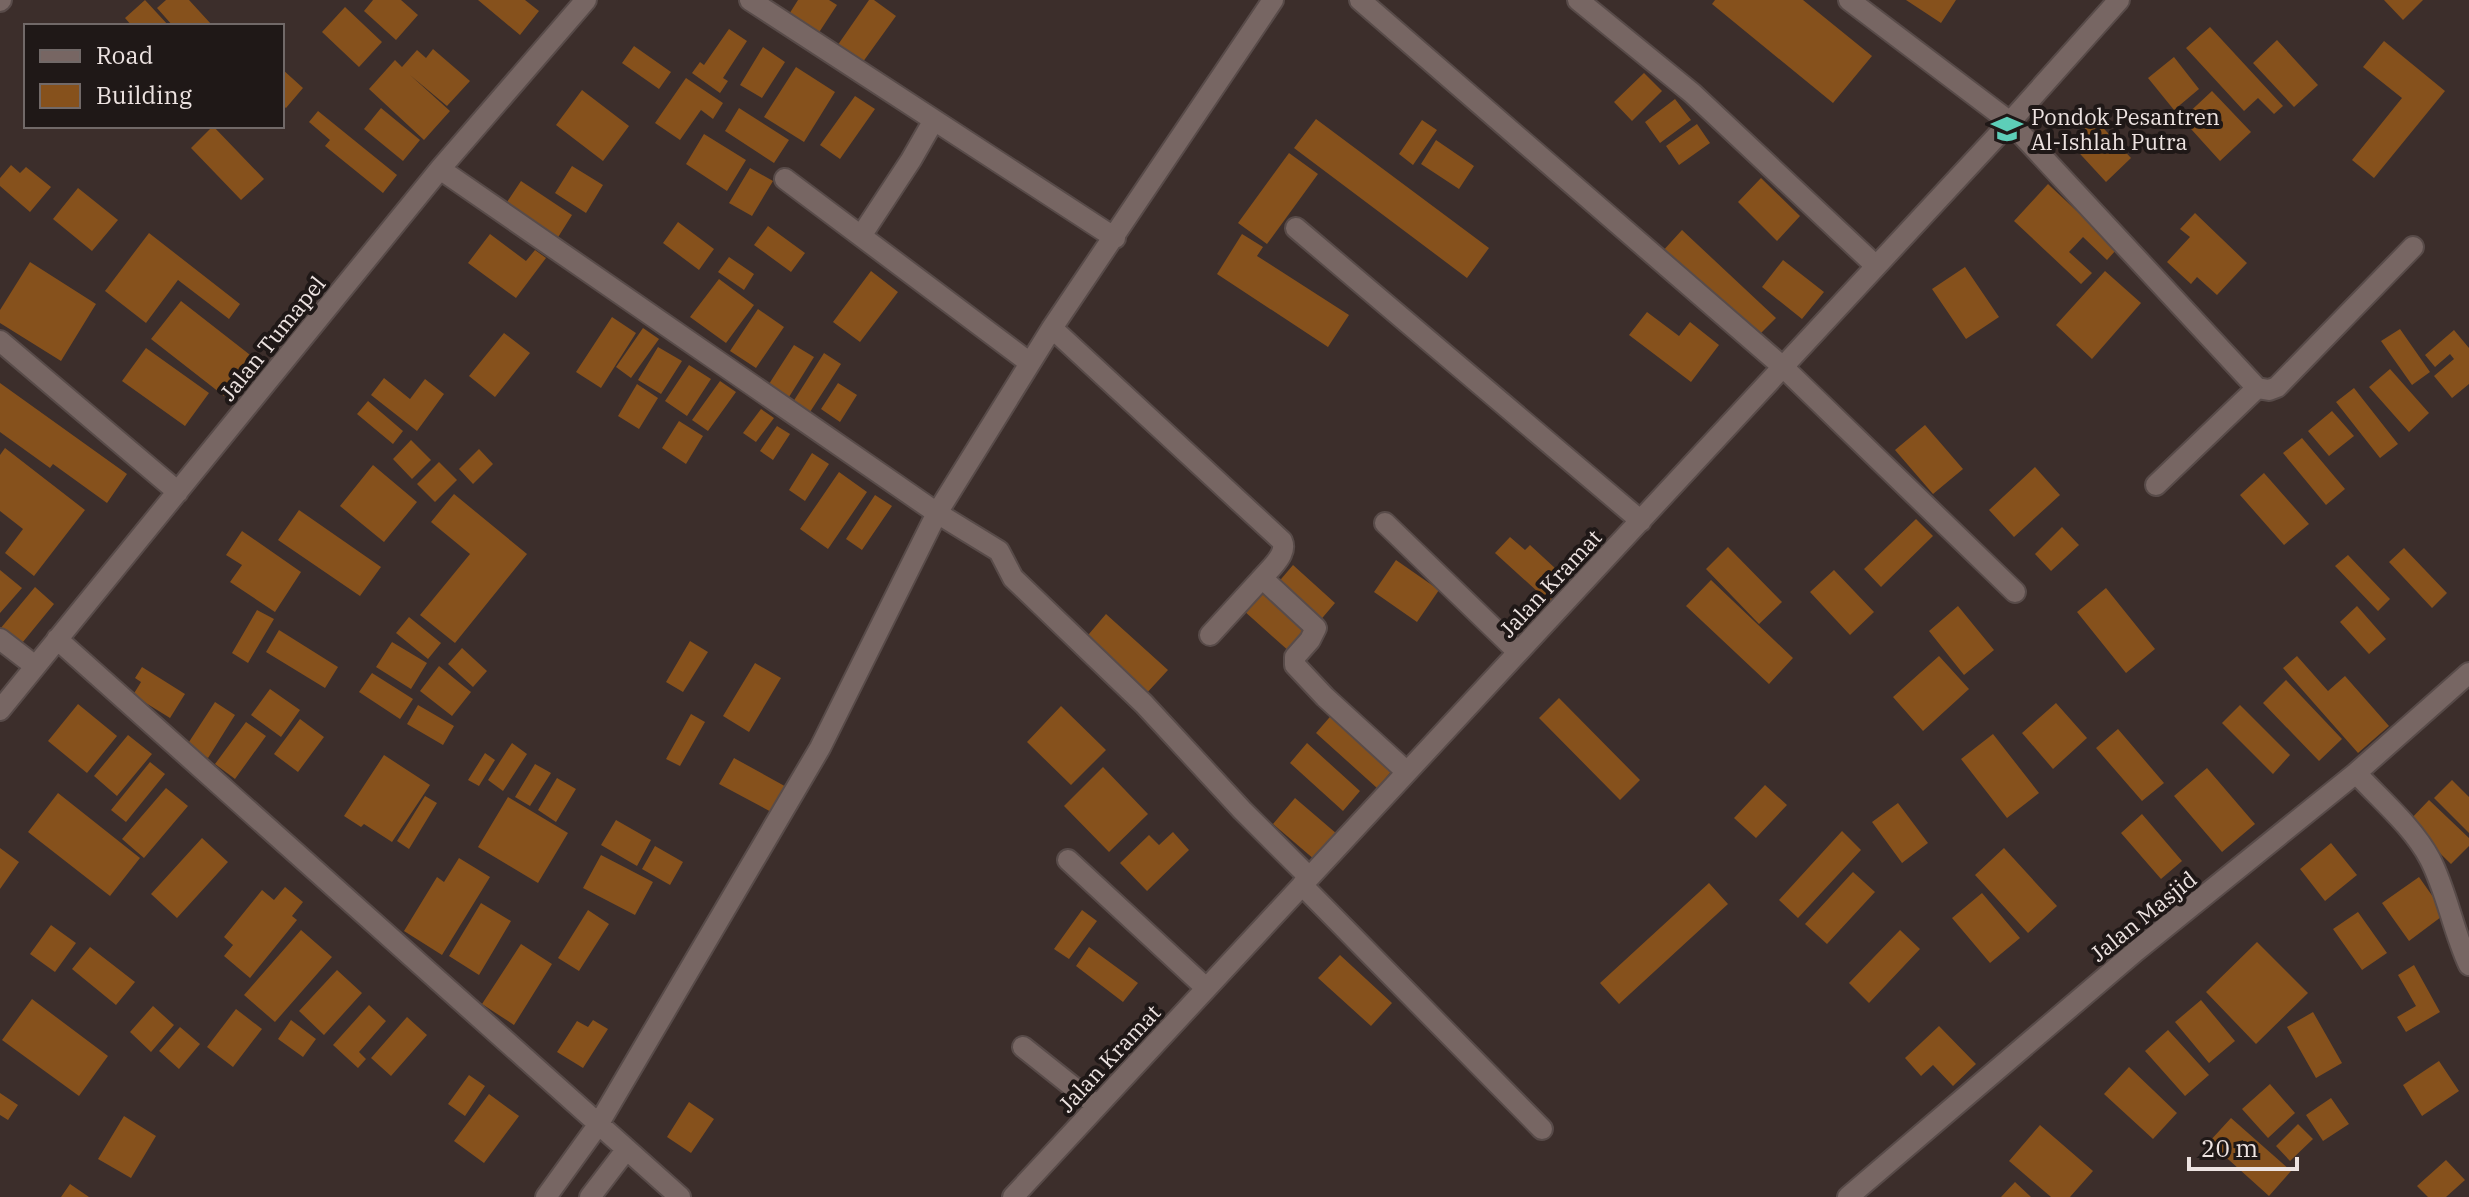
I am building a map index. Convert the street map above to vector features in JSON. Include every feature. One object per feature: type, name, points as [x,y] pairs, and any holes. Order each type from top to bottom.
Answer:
[{"type":"street","name":"Jalan Tumapel","points":[[0,710],[440,169],[586,0]]},
{"type":"street","points":[[750,0],[1115,238]]},
{"type":"street","points":[[546,1197],[600,1126],[820,748],[937,513],[1052,328],[1273,0]]},
{"type":"street","points":[[1360,0],[1783,367],[2015,592]]},
{"type":"street","points":[[1578,0],[1692,93],[1876,266]]},
{"type":"street","points":[[1849,0],[2010,122],[2257,388],[2269,390],[2277,387],[2413,247]]},
{"type":"street","name":"Jalan Kramat","points":[[1023,1193],[1097,1106],[2010,122],[2119,0]]},
{"type":"street","points":[[861,236],[934,120]]},
{"type":"street","points":[[440,169],[937,513],[999,551],[1013,578],[1144,704],[1306,881],[1542,1129]]},
{"type":"street","points":[[785,179],[1030,363]]},
{"type":"street","points":[[1296,228],[1641,521]]},
{"type":"street","points":[[1052,328],[1282,541],[1281,555],[1210,635]]},
{"type":"street","points":[[0,341],[178,492]]},
{"type":"street","points":[[2156,485],[2257,388]]},
{"type":"street","points":[[1385,523],[1518,652]]},
{"type":"street","points":[[1262,578],[1316,628],[1295,657],[1295,665],[1325,697],[1407,772]]},
{"type":"street","points":[[0,639],[35,666]]},
{"type":"street","points":[[57,639],[680,1197]]},
{"type":"street","name":"Jalan Masjid","points":[[1848,1197],[2136,951],[2356,773],[2469,673]]},
{"type":"street","points":[[2356,773],[2413,835],[2430,859],[2469,965]]},
{"type":"street","points":[[1068,860],[1206,988]]},
{"type":"street","points":[[1023,1047],[1097,1106]]},
{"type":"street","points":[[590,1197],[623,1148]]},
{"type":"building","points":[[145,0],[167,24],[130,24],[125,18]]},
{"type":"building","points":[[166,0],[189,0],[211,24],[171,24],[157,8]]},
{"type":"building","points":[[373,0],[401,0],[418,15],[396,40],[364,11]]},
{"type":"building","points":[[478,0],[525,0],[539,11],[520,35]]},
{"type":"building","points":[[798,0],[829,0],[837,5],[816,37],[786,19]]},
{"type":"building","points":[[869,0],[874,0],[896,16],[860,66],[835,49]]},
{"type":"building","points":[[1715,0],[1803,0],[1872,56],[1833,103],[1712,4]]},
{"type":"building","points":[[1906,0],[1956,0],[1941,23]]},
{"type":"building","points":[[2384,0],[2423,0],[2403,20]]},
{"type":"building","points":[[345,7],[382,42],[359,67],[322,32]]},
{"type":"building","points":[[2210,27],[2283,106],[2274,114],[2258,98],[2244,111],[2186,48]]},
{"type":"building","points":[[729,29],[747,41],[723,78],[728,81],[720,93],[692,73],[700,62],[704,65]]},
{"type":"building","points":[[2277,40],[2318,85],[2294,107],[2253,63]]},
{"type":"building","points":[[2384,41],[2445,91],[2374,178],[2352,160],[2402,98],[2363,67]]},
{"type":"building","points":[[634,46],[671,72],[659,89],[622,63]]},
{"type":"building","points":[[763,47],[785,62],[762,98],[740,85]]},
{"type":"building","points":[[433,49],[470,81],[447,106],[410,75],[450,111],[424,140],[369,89],[395,60],[402,67],[417,50],[426,58]]},
{"type":"building","points":[[2174,57],[2199,89],[2174,110],[2148,78]]},
{"type":"building","points":[[796,67],[835,92],[804,142],[764,117]]},
{"type":"building","points":[[284,71],[303,88],[286,108],[284,106]]},
{"type":"building","points":[[1644,73],[1662,91],[1632,121],[1614,102]]},
{"type":"building","points":[[686,78],[723,103],[713,119],[701,110],[680,140],[655,123]]},
{"type":"building","points":[[582,90],[629,126],[603,161],[556,125]]},
{"type":"building","points":[[2212,91],[2251,132],[2220,161],[2182,119]]},
{"type":"building","points":[[855,96],[875,109],[840,159],[820,145]]},
{"type":"building","points":[[1675,99],[1691,120],[1660,143],[1645,122]]},
{"type":"building","points":[[381,108],[420,140],[403,161],[364,129]]},
{"type":"building","points":[[739,108],[789,140],[774,163],[725,131]]},
{"type":"building","points":[[318,111],[397,175],[383,193],[325,146],[330,140],[309,122]]},
{"type":"building","points":[[1316,119],[1489,248],[1467,278],[1294,148]]},
{"type":"building","points":[[2095,119],[2131,158],[2106,182],[2070,143]]},
{"type":"building","points":[[1422,120],[1437,130],[1413,165],[1399,154]]},
{"type":"building","points":[[1697,124],[1710,143],[1679,165],[1666,146]]},
{"type":"building","points":[[211,128],[215,128],[264,179],[241,200],[191,148]]},
{"type":"building","points":[[704,134],[746,160],[727,191],[686,164]]},
{"type":"building","points":[[1436,140],[1474,166],[1459,189],[1421,164]]},
{"type":"building","points":[[1289,153],[1318,174],[1267,244],[1238,223]]},
{"type":"building","points":[[11,165],[20,173],[26,167],[51,187],[30,212],[0,186],[0,178]]},
{"type":"building","points":[[572,166],[603,185],[586,213],[555,193]]},
{"type":"building","points":[[750,168],[773,181],[752,216],[729,203]]},
{"type":"building","points":[[1761,178],[1800,216],[1777,241],[1738,202]]},
{"type":"building","points":[[521,181],[572,215],[555,242],[503,208]]},
{"type":"building","points":[[2048,184],[2117,249],[2107,260],[2083,237],[2069,252],[2092,273],[2081,284],[2014,221]]},
{"type":"building","points":[[78,188],[118,220],[92,251],[53,219]]},
{"type":"building","points":[[2195,213],[2247,263],[2217,295],[2197,277],[2191,284],[2167,262],[2190,237],[2180,229]]},
{"type":"building","points":[[678,222],[714,249],[699,270],[663,243]]},
{"type":"building","points":[[768,226],[805,253],[791,272],[754,245]]},
{"type":"building","points":[[1682,230],[1776,318],[1755,339],[1661,253]]},
{"type":"building","points":[[149,233],[240,304],[229,319],[178,280],[146,323],[105,291]]},
{"type":"building","points":[[490,234],[526,261],[535,250],[546,258],[516,298],[468,263]]},
{"type":"building","points":[[1242,234],[1263,247],[1257,256],[1349,315],[1328,347],[1217,274]]},
{"type":"building","points":[[729,257],[754,274],[744,290],[718,272]]},
{"type":"building","points":[[1783,260],[1824,292],[1802,319],[1762,287]]},
{"type":"building","points":[[30,262],[96,304],[61,361],[0,323],[0,310]]},
{"type":"building","points":[[1965,267],[1999,317],[1966,339],[1932,289]]},
{"type":"building","points":[[871,271],[898,292],[860,342],[833,322]]},
{"type":"building","points":[[2105,271],[2141,303],[2092,359],[2056,325]]},
{"type":"building","points":[[719,279],[754,305],[726,343],[690,317]]},
{"type":"building","points":[[181,301],[254,358],[224,396],[151,339]]},
{"type":"building","points":[[758,309],[784,327],[756,368],[730,351]]},
{"type":"building","points":[[1647,312],[1679,336],[1690,322],[1719,345],[1691,382],[1629,335]]},
{"type":"building","points":[[612,317],[636,333],[601,388],[576,372]]},
{"type":"building","points":[[643,328],[659,339],[631,378],[616,367]]},
{"type":"building","points":[[2400,329],[2430,372],[2412,385],[2381,341]]},
{"type":"building","points":[[2454,330],[2469,348],[2469,384],[2452,398],[2434,376],[2454,359],[2450,354],[2435,367],[2425,355]]},
{"type":"building","points":[[504,333],[530,353],[495,397],[469,376]]},
{"type":"building","points":[[794,345],[814,357],[789,397],[769,384]]},
{"type":"building","points":[[658,347],[682,361],[661,394],[638,380]]},
{"type":"building","points":[[146,348],[209,393],[185,426],[122,381]]},
{"type":"building","points":[[824,353],[841,364],[810,412],[793,402]]},
{"type":"building","points":[[689,365],[711,379],[687,416],[665,401]]},
{"type":"building","points":[[2390,369],[2429,413],[2409,432],[2369,387]]},
{"type":"building","points":[[384,378],[410,399],[425,379],[444,394],[417,431],[371,395]]},
{"type":"building","points":[[720,381],[736,392],[708,431],[692,420]]},
{"type":"building","points":[[0,383],[127,474],[107,503],[53,464],[50,468],[0,432]]},
{"type":"building","points":[[838,383],[857,395],[840,422],[821,409]]},
{"type":"building","points":[[637,384],[658,398],[639,429],[618,416]]},
{"type":"building","points":[[2354,388],[2398,444],[2380,458],[2336,402]]},
{"type":"building","points":[[368,401],[403,431],[393,444],[357,414]]},
{"type":"building","points":[[761,409],[774,418],[756,442],[743,433]]},
{"type":"building","points":[[2332,411],[2354,436],[2329,456],[2308,431]]},
{"type":"building","points":[[679,421],[703,436],[686,464],[662,448]]},
{"type":"building","points":[[1925,425],[1963,469],[1933,494],[1895,450]]},
{"type":"building","points":[[777,426],[790,434],[773,460],[760,451]]},
{"type":"building","points":[[2302,438],[2345,489],[2326,505],[2283,453]]},
{"type":"building","points":[[411,440],[431,460],[412,479],[393,459]]},
{"type":"building","points":[[5,448],[85,510],[34,576],[5,553],[23,529],[0,511],[0,455]]},
{"type":"building","points":[[479,449],[493,464],[473,484],[459,469]]},
{"type":"building","points":[[812,453],[829,464],[805,501],[789,490]]},
{"type":"building","points":[[439,462],[457,480],[435,502],[417,484]]},
{"type":"building","points":[[373,465],[417,502],[384,542],[340,506]]},
{"type":"building","points":[[2035,467],[2060,495],[2014,537],[1989,510]]},
{"type":"building","points":[[839,472],[867,492],[828,549],[800,529]]},
{"type":"building","points":[[2264,473],[2309,524],[2284,545],[2240,495]]},
{"type":"building","points":[[454,494],[527,554],[455,643],[420,615],[470,554],[431,522]]},
{"type":"building","points":[[875,495],[892,506],[862,550],[846,539]]},
{"type":"building","points":[[299,510],[381,567],[360,596],[278,540]]},
{"type":"building","points":[[1916,519],[1933,536],[1881,587],[1864,569]]},
{"type":"building","points":[[2062,527],[2079,545],[2051,571],[2035,554]]},
{"type":"building","points":[[242,531],[301,572],[275,612],[230,582],[242,565],[226,555]]},
{"type":"building","points":[[1510,537],[1525,550],[1530,545],[1569,581],[1550,603],[1495,553]]},
{"type":"building","points":[[1728,547],[1782,602],[1759,624],[1706,569]]},
{"type":"building","points":[[2404,548],[2447,593],[2432,608],[2389,562]]},
{"type":"building","points":[[2348,555],[2390,599],[2378,611],[2335,566]]},
{"type":"building","points":[[1396,560],[1439,590],[1417,622],[1374,592]]},
{"type":"building","points":[[1293,565],[1335,603],[1318,623],[1276,585]]},
{"type":"building","points":[[0,570],[22,588],[0,613]]},
{"type":"building","points":[[1834,570],[1874,612],[1850,635],[1810,592]]},
{"type":"building","points":[[1711,580],[1793,658],[1769,684],[1686,606]]},
{"type":"building","points":[[35,587],[54,604],[18,648],[0,629]]},
{"type":"building","points":[[2106,588],[2155,649],[2126,673],[2077,612]]},
{"type":"building","points":[[1262,589],[1309,631],[1290,652],[1243,610]]},
{"type":"building","points":[[1958,606],[1994,650],[1964,675],[1929,631]]},
{"type":"building","points":[[2357,606],[2386,639],[2369,654],[2340,622]]},
{"type":"building","points":[[257,610],[274,619],[248,663],[232,653]]},
{"type":"building","points":[[1106,614],[1168,670],[1144,696],[1083,641]]},
{"type":"building","points":[[409,617],[441,643],[428,659],[396,633]]},
{"type":"building","points":[[279,630],[338,667],[325,688],[266,652]]},
{"type":"building","points":[[690,641],[708,652],[683,692],[666,682]]},
{"type":"building","points":[[392,642],[427,663],[411,689],[376,667]]},
{"type":"building","points":[[462,648],[487,671],[473,687],[448,664]]},
{"type":"building","points":[[1939,656],[1969,689],[1923,731],[1893,697]]},
{"type":"building","points":[[2297,656],[2328,691],[2345,676],[2389,726],[2358,753],[2283,668]]},
{"type":"building","points":[[755,663],[781,678],[749,732],[723,716]]},
{"type":"building","points":[[439,666],[471,692],[452,716],[420,691]]},
{"type":"building","points":[[142,667],[185,694],[170,718],[133,695],[141,682],[135,678]]},
{"type":"building","points":[[372,673],[413,699],[400,719],[359,692]]},
{"type":"building","points":[[2286,680],[2342,739],[2319,761],[2263,703]]},
{"type":"building","points":[[270,689],[300,710],[281,737],[251,715]]},
{"type":"building","points":[[1559,698],[1640,780],[1620,800],[1539,718]]},
{"type":"building","points":[[215,702],[235,715],[208,758],[187,745]]},
{"type":"building","points":[[2056,703],[2087,738],[2053,769],[2022,733]]},
{"type":"building","points":[[78,704],[117,736],[87,773],[48,741]]},
{"type":"building","points":[[418,705],[454,726],[443,745],[407,724]]},
{"type":"building","points":[[2240,705],[2290,755],[2273,774],[2222,723]]},
{"type":"building","points":[[1061,706],[1106,750],[1071,785],[1027,742]]},
{"type":"building","points":[[1335,711],[1396,766],[1377,788],[1316,733]]},
{"type":"building","points":[[691,714],[705,722],[680,766],[666,759]]},
{"type":"building","points":[[300,719],[324,737],[298,772],[274,754]]},
{"type":"building","points":[[246,722],[266,736],[235,779],[215,764]]},
{"type":"building","points":[[2118,729],[2164,783],[2142,801],[2096,748]]},
{"type":"building","points":[[1993,734],[2039,793],[2007,818],[1961,759]]},
{"type":"building","points":[[128,735],[152,754],[117,796],[94,776]]},
{"type":"building","points":[[512,743],[527,754],[503,791],[488,780]]},
{"type":"building","points":[[1307,743],[1360,791],[1343,811],[1290,763]]},
{"type":"building","points":[[485,753],[495,760],[479,786],[468,780]]},
{"type":"building","points":[[384,755],[430,785],[392,842],[364,824],[361,827],[344,816]]},
{"type":"building","points":[[734,758],[790,789],[775,814],[719,784]]},
{"type":"building","points":[[150,762],[165,774],[126,822],[111,810]]},
{"type":"building","points":[[535,764],[551,773],[530,806],[515,797]]},
{"type":"building","points":[[1103,767],[1148,814],[1109,852],[1064,806]]},
{"type":"building","points":[[2207,768],[2255,824],[2222,852],[2174,796]]},
{"type":"building","points":[[557,778],[576,789],[556,822],[538,810]]},
{"type":"building","points":[[2452,780],[2469,797],[2469,833],[2434,798]]},
{"type":"building","points":[[1765,785],[1787,805],[1756,838],[1734,818]]},
{"type":"building","points":[[166,788],[188,806],[144,858],[122,839]]},
{"type":"building","points":[[58,793],[140,858],[110,896],[28,832]]},
{"type":"building","points":[[425,796],[437,803],[409,849],[397,841]]},
{"type":"building","points":[[508,797],[568,833],[538,883],[478,847]]},
{"type":"building","points":[[1295,798],[1337,834],[1315,860],[1273,824]]},
{"type":"building","points":[[2429,800],[2469,838],[2469,846],[2451,864],[2408,822]]},
{"type":"building","points":[[1898,803],[1928,843],[1902,863],[1872,822]]},
{"type":"building","points":[[2142,814],[2182,861],[2161,879],[2121,833]]},
{"type":"building","points":[[616,820],[651,840],[637,866],[601,845]]},
{"type":"building","points":[[1842,831],[1861,850],[1798,918],[1779,900]]},
{"type":"building","points":[[1173,832],[1189,850],[1147,891],[1120,863],[1149,835],[1159,845]]},
{"type":"building","points":[[202,838],[228,862],[177,918],[151,894]]},
{"type":"building","points":[[2331,843],[2357,875],[2325,901],[2300,869]]},
{"type":"building","points":[[655,846],[683,862],[670,885],[642,869]]},
{"type":"building","points":[[0,848],[19,862],[0,889]]},
{"type":"building","points":[[2004,848],[2057,906],[2028,933],[1975,875]]},
{"type":"building","points":[[601,855],[653,882],[635,915],[583,888]]},
{"type":"building","points":[[459,858],[490,877],[442,955],[404,931],[437,877],[444,882]]},
{"type":"building","points":[[1853,872],[1875,892],[1827,944],[1805,924]]},
{"type":"building","points":[[2419,877],[2445,914],[2409,941],[2382,903]]},
{"type":"building","points":[[1709,883],[1728,904],[1619,1004],[1600,983]]},
{"type":"building","points":[[285,887],[303,902],[292,916],[297,920],[250,978],[224,956],[233,945],[224,937],[262,890],[274,900]]},
{"type":"building","points":[[1982,893],[2020,938],[1990,963],[1952,918]]},
{"type":"building","points":[[481,903],[511,921],[479,975],[449,956]]},
{"type":"building","points":[[588,910],[609,924],[579,971],[558,958]]},
{"type":"building","points":[[1082,910],[1097,921],[1069,959],[1054,949]]},
{"type":"building","points":[[2358,912],[2387,953],[2362,970],[2333,929]]},
{"type":"building","points":[[51,925],[76,943],[55,972],[30,954]]},
{"type":"building","points":[[301,930],[332,957],[275,1022],[244,995]]},
{"type":"building","points":[[1900,930],[1920,949],[1869,1003],[1849,983]]},
{"type":"building","points":[[2257,942],[2308,993],[2256,1044],[2206,992]]},
{"type":"building","points":[[521,944],[552,964],[514,1025],[482,1004]]},
{"type":"building","points":[[90,947],[135,982],[116,1005],[72,969]]},
{"type":"building","points":[[1089,947],[1138,983],[1123,1002],[1076,966]]},
{"type":"building","points":[[1340,955],[1392,1003],[1371,1026],[1318,978]]},
{"type":"building","points":[[2414,965],[2440,1012],[2406,1032],[2397,1017],[2416,1006],[2398,975]]},
{"type":"building","points":[[337,970],[362,993],[324,1035],[299,1011]]},
{"type":"building","points":[[32,999],[108,1056],[79,1096],[2,1040]]},
{"type":"building","points":[[2201,1000],[2235,1041],[2209,1063],[2175,1022]]},
{"type":"building","points":[[369,1005],[386,1021],[359,1052],[366,1059],[358,1068],[333,1045]]},
{"type":"building","points":[[153,1006],[174,1025],[151,1052],[130,1032]]},
{"type":"building","points":[[236,1009],[262,1029],[233,1067],[207,1047]]},
{"type":"building","points":[[2313,1012],[2342,1063],[2316,1078],[2287,1027]]},
{"type":"building","points":[[407,1017],[427,1035],[391,1076],[371,1058]]},
{"type":"building","points":[[291,1020],[316,1039],[303,1057],[278,1039]]},
{"type":"building","points":[[593,1020],[608,1029],[583,1068],[557,1052],[577,1021],[588,1027]]},
{"type":"building","points":[[1939,1026],[1976,1064],[1953,1086],[1933,1065],[1921,1076],[1905,1058]]},
{"type":"building","points":[[180,1027],[200,1044],[179,1069],[159,1051]]},
{"type":"building","points":[[2168,1030],[2209,1075],[2185,1096],[2145,1051]]},
{"type":"building","points":[[2439,1061],[2459,1091],[2422,1116],[2403,1085]]},
{"type":"building","points":[[2129,1067],[2177,1113],[2153,1139],[2104,1094]]},
{"type":"building","points":[[469,1075],[485,1086],[465,1116],[448,1104]]},
{"type":"building","points":[[2270,1084],[2295,1113],[2268,1138],[2242,1109]]},
{"type":"building","points":[[0,1093],[18,1105],[8,1120],[0,1115]]},
{"type":"building","points":[[489,1094],[519,1116],[484,1163],[454,1141]]},
{"type":"building","points":[[2331,1098],[2349,1124],[2323,1141],[2306,1115]]},
{"type":"building","points":[[689,1102],[714,1119],[691,1153],[667,1137]]},
{"type":"building","points":[[124,1116],[156,1136],[131,1178],[98,1159]]},
{"type":"building","points":[[2231,1118],[2291,1171],[2269,1196],[2209,1142]]},
{"type":"building","points":[[2298,1124],[2313,1139],[2290,1161],[2276,1146]]},
{"type":"building","points":[[2040,1125],[2093,1171],[2070,1197],[2051,1197],[2009,1161]]},
{"type":"building","points":[[2446,1160],[2465,1180],[2446,1197],[2428,1197],[2417,1186]]},
{"type":"building","points":[[2015,1182],[2031,1197],[2001,1197]]},
{"type":"building","points":[[70,1184],[89,1197],[61,1197]]},
{"type":"place","name":"Pondok Pesantren Al-Ishlah Putra","points":[[2007,129]]}]
